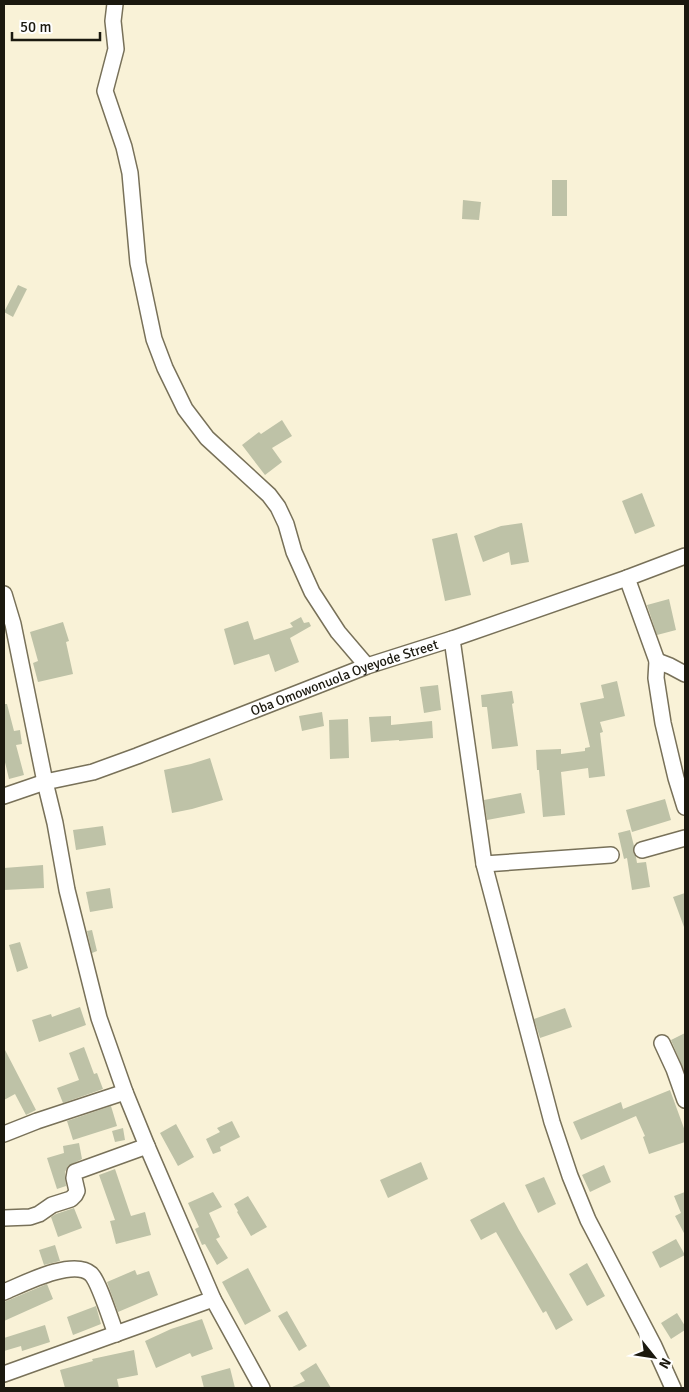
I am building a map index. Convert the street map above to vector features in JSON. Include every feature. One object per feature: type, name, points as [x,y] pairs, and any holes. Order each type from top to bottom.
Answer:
[{"type":"street","points":[[115,4],[114,27],[116,49],[105,91],[124,147],[130,173],[138,263],[154,339],[165,368],[185,409],[208,438],[268,495],[278,508],[286,524],[294,552],[312,592],[338,632],[367,666]]},
{"type":"street","name":"Oba Omowonuola Oyeyode Street","points":[[4,796],[45,782],[93,772],[128,760],[367,666],[452,639],[685,556]]},
{"type":"street","points":[[627,578],[657,661],[656,678],[664,723],[676,778],[685,807]]},
{"type":"street","points":[[4,594],[13,624],[55,823],[66,890],[99,1018],[125,1092],[213,1300],[262,1388]]},
{"type":"street","points":[[452,639],[484,864],[552,1122],[570,1176],[588,1220],[674,1388]]},
{"type":"street","points":[[657,661],[685,674]]},
{"type":"street","points":[[642,850],[685,838]]},
{"type":"street","points":[[484,864],[611,855]]},
{"type":"street","points":[[662,1043],[685,1100]]},
{"type":"street","points":[[4,1134],[125,1092]]},
{"type":"street","points":[[4,1218],[30,1217],[40,1214],[52,1205],[75,1195],[77,1191],[74,1178],[75,1172],[147,1146]]},
{"type":"street","points":[[4,1292],[51,1273],[71,1268],[90,1273],[96,1282],[116,1334]]},
{"type":"street","points":[[4,1374],[213,1300]]},
{"type":"building","points":[[552,180],[567,180],[567,216],[552,216]]},
{"type":"building","points":[[463,200],[481,202],[479,220],[462,219]]},
{"type":"building","points":[[18,285],[27,289],[13,317],[4,312]]},
{"type":"building","points":[[282,420],[292,436],[272,448],[282,462],[265,475],[242,445],[259,432],[261,434]]},
{"type":"building","points":[[642,493],[655,526],[635,534],[622,501]]},
{"type":"building","points":[[522,523],[529,562],[511,565],[509,552],[483,562],[474,536],[501,526]]},
{"type":"building","points":[[457,533],[471,595],[445,601],[432,539]]},
{"type":"building","points":[[669,599],[676,630],[657,635],[647,605]]},
{"type":"building","points":[[301,617],[304,623],[309,622],[311,626],[290,638],[299,662],[275,672],[269,654],[234,665],[224,629],[248,621],[254,640],[293,627],[290,623]]},
{"type":"building","points":[[63,622],[69,641],[66,642],[73,674],[38,682],[33,663],[38,661],[30,632]]},
{"type":"building","points":[[617,681],[625,716],[600,722],[603,732],[600,733],[605,776],[589,778],[588,768],[561,772],[565,815],[543,817],[536,750],[561,749],[561,754],[585,751],[585,748],[590,747],[580,703],[604,698],[601,685]]},
{"type":"building","points":[[438,685],[441,710],[424,713],[420,687]]},
{"type":"building","points":[[512,691],[518,746],[492,749],[487,707],[482,707],[481,695]]},
{"type":"building","points":[[4,704],[7,704],[14,731],[20,730],[22,744],[16,745],[24,775],[9,779],[4,758]]},
{"type":"building","points":[[322,712],[324,726],[302,731],[299,716]]},
{"type":"building","points":[[391,716],[391,725],[432,721],[433,738],[371,742],[369,717]]},
{"type":"building","points":[[348,719],[349,758],[330,759],[329,720]]},
{"type":"building","points":[[210,758],[223,800],[172,813],[164,770]]},
{"type":"building","points":[[521,793],[525,813],[487,820],[484,800]]},
{"type":"building","points":[[665,799],[671,820],[632,832],[626,810]]},
{"type":"building","points":[[103,826],[106,845],[76,850],[73,830]]},
{"type":"building","points":[[630,830],[634,846],[633,852],[637,863],[646,862],[650,887],[632,890],[627,858],[624,859],[618,833]]},
{"type":"building","points":[[43,865],[44,888],[4,890],[4,868]]},
{"type":"building","points":[[110,888],[113,908],[90,912],[86,892]]},
{"type":"building","points":[[685,893],[685,927],[684,927],[673,897]]},
{"type":"building","points":[[92,930],[97,951],[92,953],[87,931]]},
{"type":"building","points":[[20,942],[28,968],[17,972],[9,945]]},
{"type":"building","points":[[80,1007],[86,1025],[39,1042],[32,1020],[51,1014],[52,1017]]},
{"type":"building","points":[[565,1008],[572,1027],[540,1038],[534,1019]]},
{"type":"building","points":[[685,1033],[685,1073],[671,1040]]},
{"type":"building","points":[[84,1047],[94,1074],[97,1073],[103,1089],[63,1103],[57,1088],[79,1080],[69,1053]]},
{"type":"building","points":[[4,1048],[36,1110],[26,1115],[15,1094],[4,1100]]},
{"type":"building","points":[[670,1090],[685,1131],[685,1142],[649,1154],[643,1137],[645,1136],[636,1116],[581,1140],[573,1122],[621,1102],[623,1109]]},
{"type":"building","points":[[111,1106],[117,1126],[73,1140],[67,1121]]},
{"type":"building","points":[[232,1121],[240,1137],[220,1147],[221,1151],[213,1154],[206,1139],[220,1132],[217,1128]]},
{"type":"building","points":[[176,1124],[194,1157],[178,1166],[160,1133]]},
{"type":"building","points":[[123,1128],[125,1140],[115,1142],[112,1131]]},
{"type":"building","points":[[79,1143],[82,1159],[68,1166],[65,1172],[66,1186],[57,1189],[47,1158],[64,1153],[63,1146]]},
{"type":"building","points":[[421,1162],[428,1179],[388,1198],[380,1180]]},
{"type":"building","points":[[604,1165],[611,1182],[590,1192],[582,1175]]},
{"type":"building","points":[[115,1169],[131,1216],[145,1212],[151,1235],[116,1244],[110,1221],[115,1220],[99,1175]]},
{"type":"building","points":[[544,1177],[556,1204],[538,1213],[525,1185]]},
{"type":"building","points":[[213,1192],[222,1207],[209,1213],[220,1237],[216,1239],[228,1258],[217,1265],[205,1244],[202,1245],[195,1229],[199,1227],[188,1203]]},
{"type":"building","points":[[685,1192],[685,1235],[675,1216],[681,1213],[674,1196]]},
{"type":"building","points":[[248,1196],[267,1227],[251,1236],[234,1204]]},
{"type":"building","points":[[504,1202],[573,1320],[556,1330],[546,1311],[543,1313],[496,1232],[481,1240],[470,1220]]},
{"type":"building","points":[[74,1208],[82,1228],[58,1237],[51,1217]]},
{"type":"building","points":[[676,1239],[685,1255],[660,1268],[652,1252]]},
{"type":"building","points":[[55,1245],[60,1261],[44,1265],[39,1250]]},
{"type":"building","points":[[587,1263],[605,1296],[587,1306],[569,1274]]},
{"type":"building","points":[[248,1268],[271,1311],[245,1325],[222,1282]]},
{"type":"building","points":[[135,1270],[137,1275],[149,1271],[158,1295],[118,1312],[107,1282]]},
{"type":"building","points":[[47,1284],[53,1299],[4,1321],[4,1302]]},
{"type":"building","points":[[96,1306],[101,1324],[73,1335],[67,1317]]},
{"type":"building","points":[[287,1311],[307,1346],[299,1351],[278,1316]]},
{"type":"building","points":[[677,1313],[685,1326],[685,1330],[671,1339],[661,1323]]},
{"type":"building","points":[[202,1319],[213,1349],[192,1357],[190,1353],[156,1368],[145,1341],[171,1329]]},
{"type":"building","points":[[45,1325],[50,1342],[22,1351],[21,1346],[4,1351],[4,1338]]},
{"type":"building","points":[[134,1350],[138,1375],[117,1379],[119,1388],[65,1388],[60,1370],[93,1361],[92,1359]]},
{"type":"building","points":[[316,1363],[331,1388],[290,1388],[305,1381],[300,1373]]},
{"type":"building","points":[[230,1368],[235,1388],[204,1388],[201,1376]]}]
